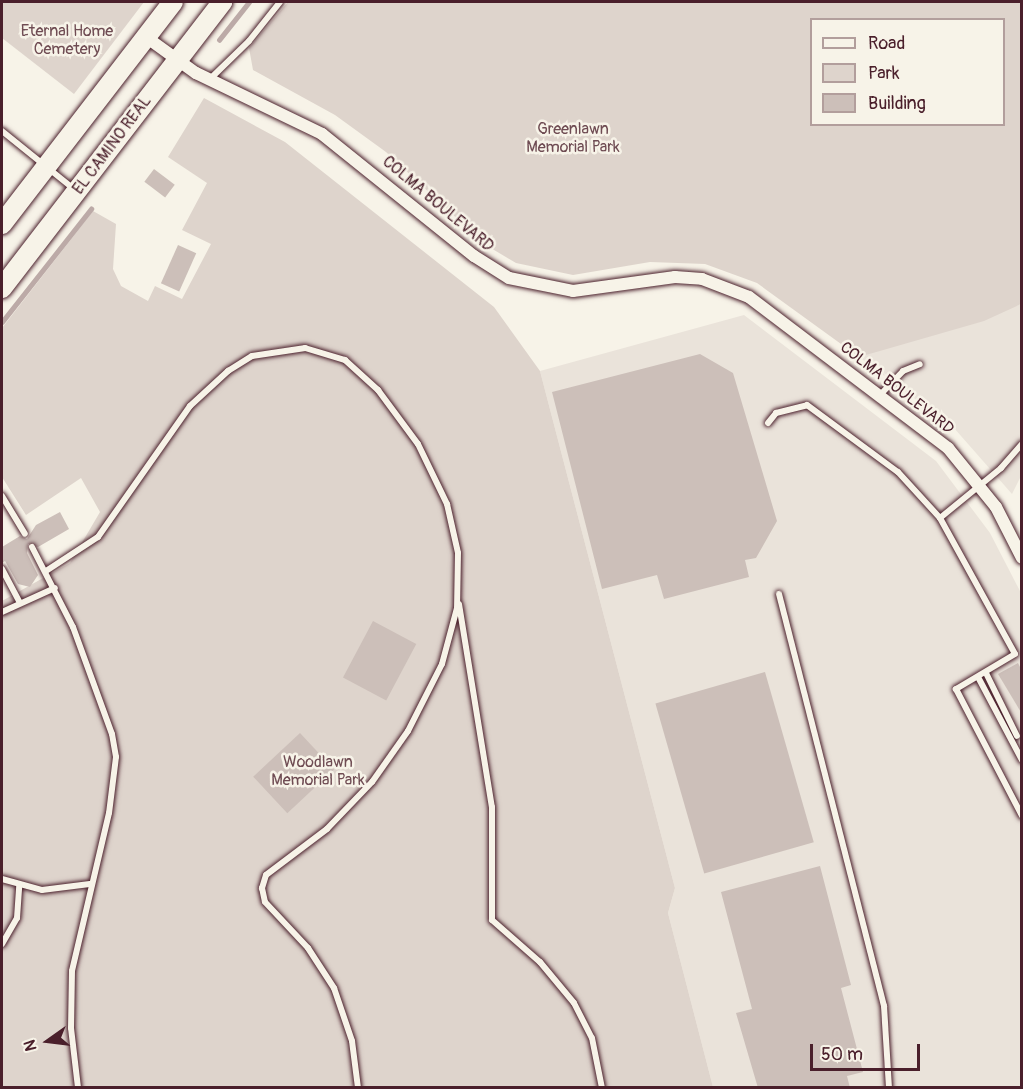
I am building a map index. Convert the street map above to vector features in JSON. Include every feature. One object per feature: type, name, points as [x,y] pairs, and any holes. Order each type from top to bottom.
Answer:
[{"type":"main road","points":[[2,224],[173,2]]},
{"type":"main road","name":"EL CAMINO REAL","points":[[2,288],[222,2]]},
{"type":"street","name":"COLMA BOULEVARD","points":[[146,37],[177,60],[210,79],[322,134],[474,256],[509,278],[573,291],[675,277],[726,286],[771,311],[948,448],[981,485],[1022,558]]},
{"type":"lane","points":[[210,79],[249,41],[280,2]]},
{"type":"lane","points":[[2,131],[77,191]]},
{"type":"lane","points":[[46,571],[91,544],[105,529],[180,419],[214,382],[252,356],[305,348],[331,354],[357,369],[409,429],[452,519],[458,589],[492,807],[492,920],[540,962],[574,1003],[592,1038],[602,1088]]},
{"type":"lane","points":[[880,395],[903,371],[920,364]]},
{"type":"lane","points":[[768,423],[776,413],[807,405],[898,472],[940,518],[1018,654],[956,689],[1022,816]]},
{"type":"lane","points":[[940,518],[981,485],[1022,444]]},
{"type":"lane","points":[[2,496],[25,534]]},
{"type":"lane","points":[[32,547],[55,588],[115,746],[113,792],[76,944],[70,1000],[78,1088]]},
{"type":"lane","points":[[2,569],[19,601]]},
{"type":"lane","points":[[2,612],[19,601],[55,588]]},
{"type":"lane","points":[[358,1088],[352,1041],[334,988],[308,948],[265,902],[263,882],[343,813],[397,749],[442,664],[458,589]]},
{"type":"lane","points":[[779,594],[882,997],[889,1088]]},
{"type":"lane","points":[[986,673],[1017,736]]},
{"type":"lane","points":[[978,677],[1022,760]]},
{"type":"lane","points":[[2,879],[19,886],[54,889],[90,884]]},
{"type":"lane","points":[[2,944],[17,918],[19,886]]},
{"type":"shaded area","points":[[1021,304],[1021,476],[1012,494],[954,428],[859,357]]},
{"type":"shaded area","points":[[744,315],[936,461],[990,533],[1021,593],[1021,1087],[713,1087],[668,913],[675,888],[540,371]]},
{"type":"green space","name":"Eternal Home Cemetery","points":[[2,2],[144,2],[74,94],[2,38]]},
{"type":"green space","name":"Greenlawn Memorial Park","points":[[288,2],[1021,2],[1021,304],[984,321],[859,357],[757,283],[705,264],[650,262],[573,275],[516,263],[484,244],[386,152],[335,115],[253,70],[249,48]]},
{"type":"green space","name":"Woodlawn Memorial Park","points":[[204,98],[285,142],[494,307],[540,371],[675,888],[668,913],[713,1087],[2,1087],[2,601],[70,563],[100,512],[81,478],[26,515],[2,477],[2,328],[93,211],[116,224],[113,269],[121,286],[148,301],[155,286],[182,299],[211,244],[182,230],[207,183],[168,157]]},
{"type":"building","points":[[154,169],[175,185],[165,197],[144,182]]},
{"type":"building","points":[[178,245],[196,253],[179,292],[161,283]]},
{"type":"building","points":[[700,354],[733,373],[777,521],[756,558],[745,560],[749,577],[664,599],[657,575],[602,589],[552,392]]},
{"type":"building","points":[[60,512],[69,529],[38,547],[28,544],[27,553],[38,575],[30,587],[18,584],[5,561],[2,563],[2,547],[20,536],[27,539],[36,525]]},
{"type":"building","points":[[373,621],[416,644],[386,701],[343,678]]},
{"type":"building","points":[[1018,663],[1022,671],[1022,714],[998,674]]},
{"type":"building","points":[[765,672],[814,842],[704,874],[655,703]]},
{"type":"building","points":[[300,733],[334,770],[287,813],[253,777]]},
{"type":"building","points":[[820,866],[851,985],[841,988],[863,1072],[847,1076],[850,1088],[758,1088],[736,1013],[752,1009],[721,892]]},
{"type":"waterway","points":[[219,40],[249,2]]},
{"type":"waterway","points":[[2,322],[91,209]]}]
